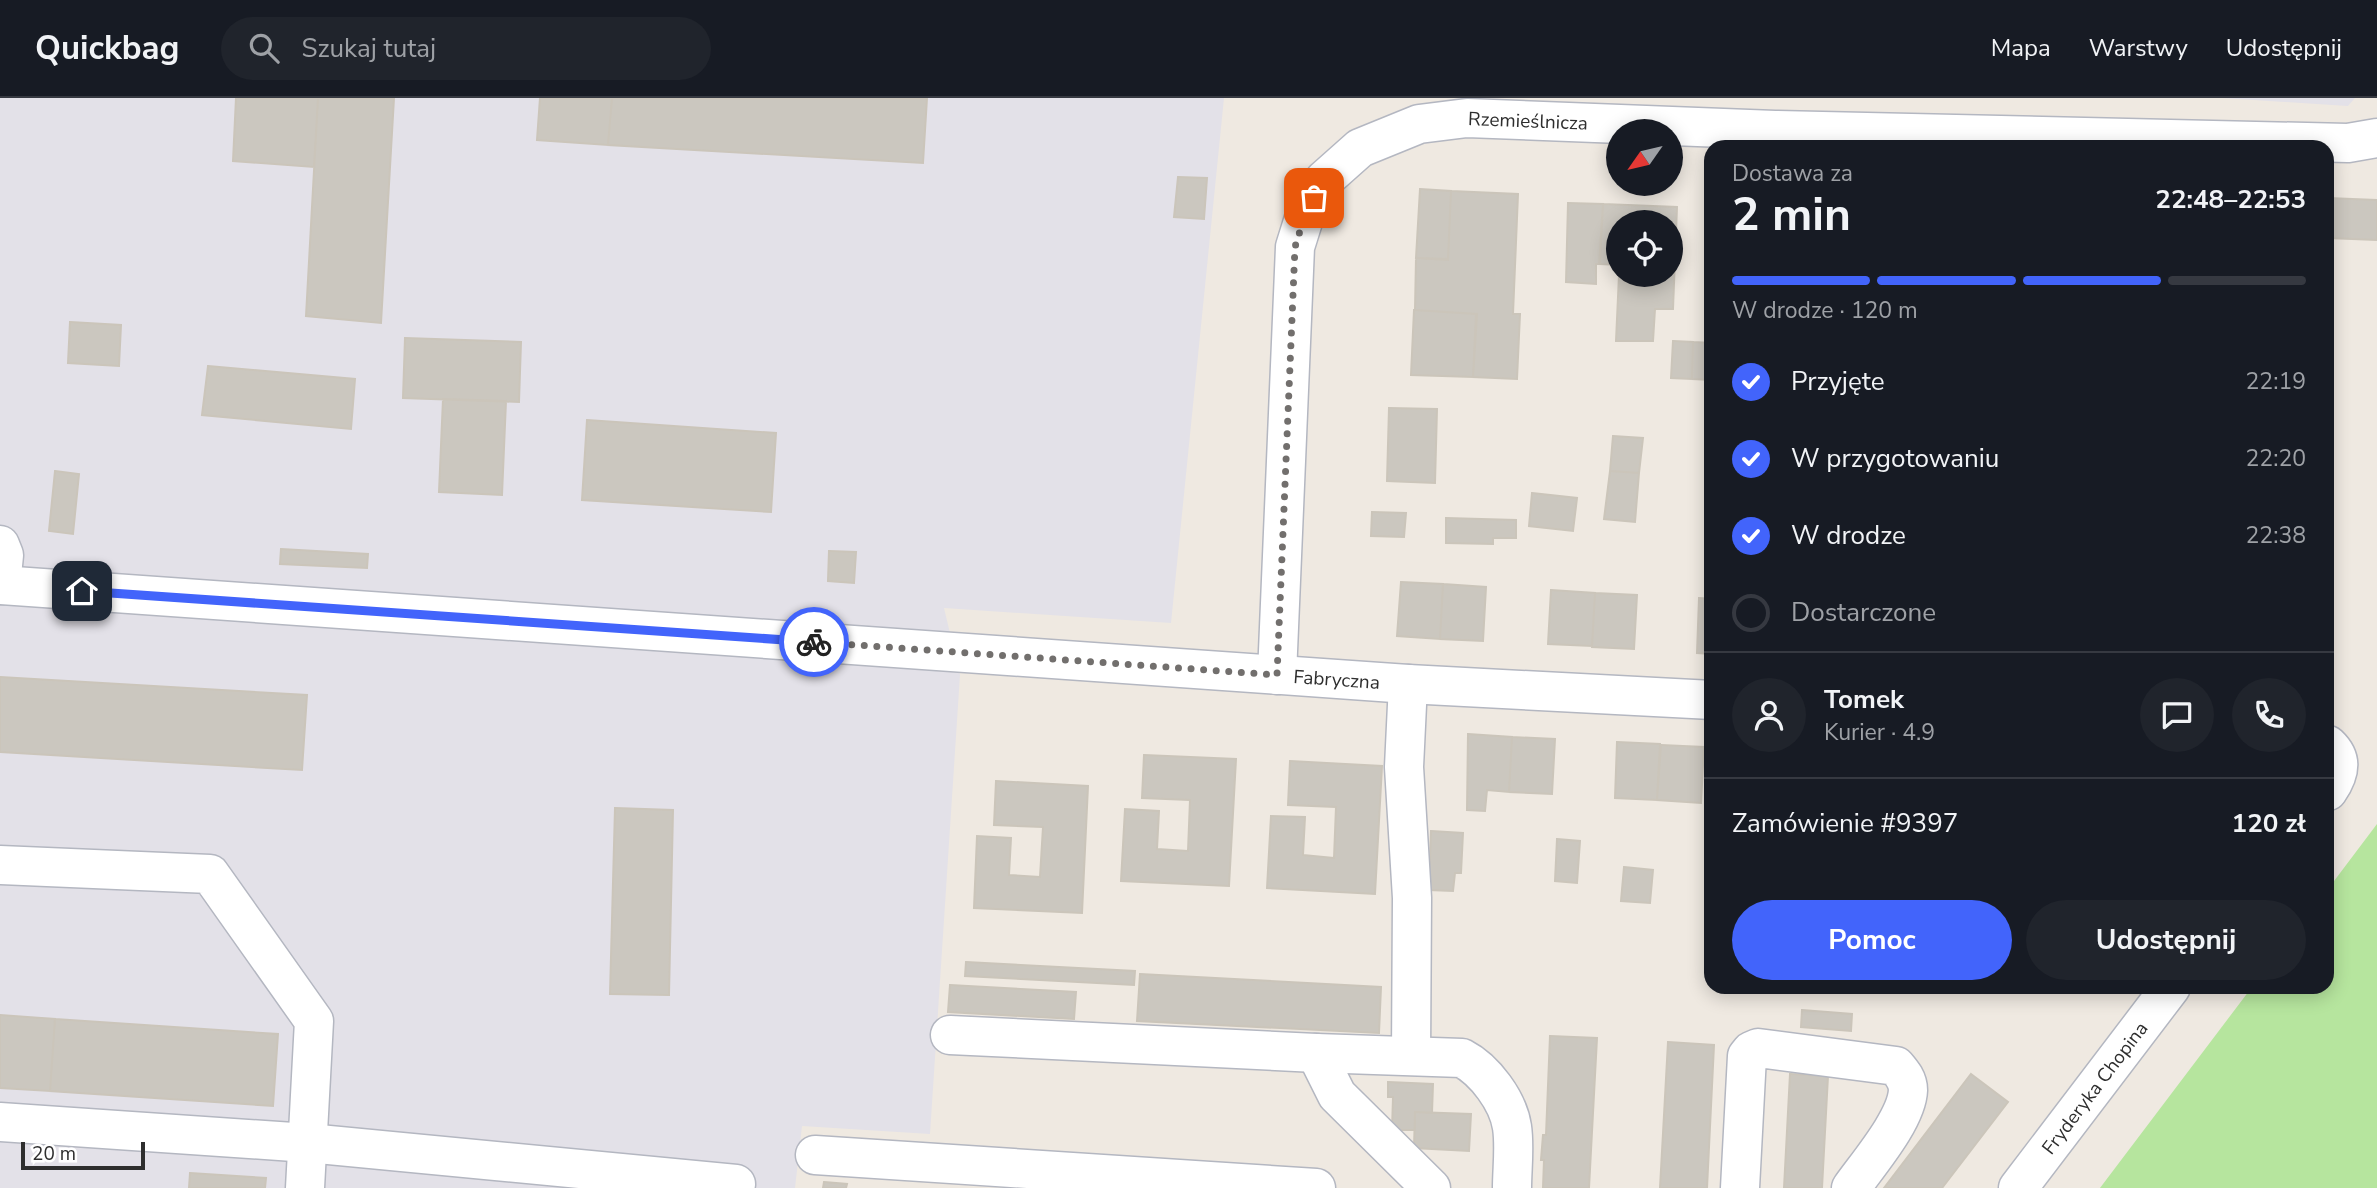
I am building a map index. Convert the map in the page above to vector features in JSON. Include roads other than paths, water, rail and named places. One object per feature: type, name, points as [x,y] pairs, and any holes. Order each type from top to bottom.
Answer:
[{"type":"street","name":"Rzemieślnicza","points":[[1277,675],[1295,247],[1305,215],[1324,180],[1360,148],[1419,124],[1467,118],[1775,130],[2216,140]]},
{"type":"street","name":"Rzemieślnicza","points":[[2334,143],[2377,138]]},
{"type":"street","points":[[0,545],[4,555],[0,585]]},
{"type":"street","name":"Fabryczna","points":[[0,585],[1408,684],[1704,700]]},
{"type":"street","points":[[1408,684],[1404,767],[1412,898],[1412,1055]]},
{"type":"street","points":[[2334,752],[2338,765],[2334,781]]},
{"type":"street","points":[[0,865],[210,874],[314,1021],[305,1188]]},
{"type":"street","name":"Fryderyka Chopina","points":[[2018,1188],[2166,994]]},
{"type":"street","points":[[950,1035],[1462,1058],[1473,1064],[1494,1088],[1507,1110],[1512,1127],[1512,1188]]},
{"type":"street","points":[[1740,1188],[1748,1056],[1758,1048],[1896,1066],[1904,1075],[1908,1087],[1907,1097],[1895,1127],[1851,1188]]},
{"type":"street","points":[[1316,1053],[1337,1095],[1431,1188]]},
{"type":"street","points":[[0,1122],[308,1143],[736,1184]]},
{"type":"street","points":[[815,1155],[1316,1188]]}]
